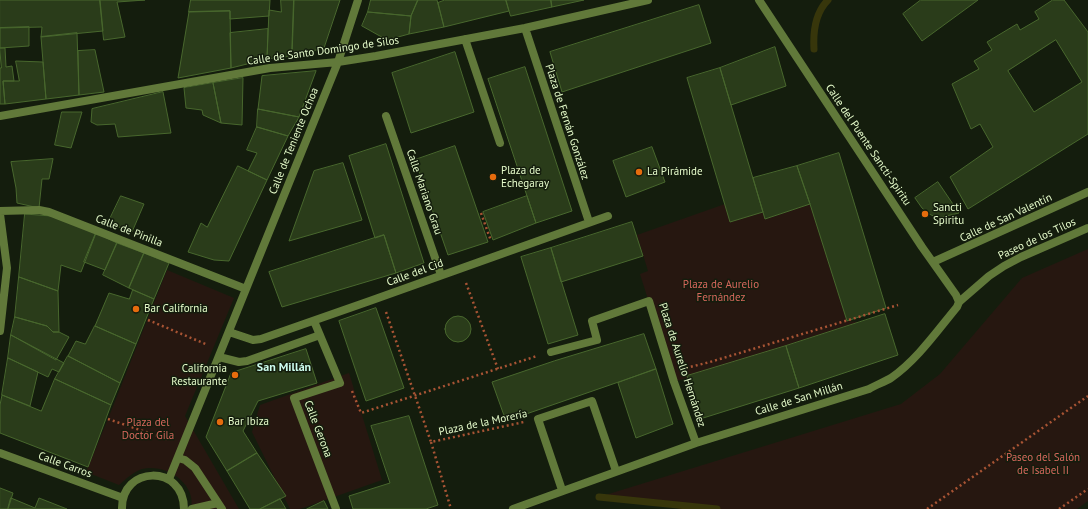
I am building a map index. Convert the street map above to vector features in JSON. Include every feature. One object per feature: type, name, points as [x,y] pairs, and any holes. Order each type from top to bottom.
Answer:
[{"type":"street","name":"Calle de Teniente Ochoa","points":[[246,289],[338,62],[358,0]]},
{"type":"street","name":"Calle de Santo Domingo de Silos","points":[[0,116],[270,68],[338,62],[376,56],[525,28],[648,0]]},
{"type":"street","name":"Calle del Puente Sancti-Spiritu","points":[[759,0],[932,262],[956,295],[959,302]]},
{"type":"street","name":"Plaza de Fernán González","points":[[525,28],[589,222]]},
{"type":"street","points":[[465,39],[500,143]]},
{"type":"street","name":"Calle Mariano Grau","points":[[386,116],[441,275]]},
{"type":"street","name":"Calle de San Valentín","points":[[932,262],[1088,192]]},
{"type":"street","name":"Calle de Pinilla","points":[[0,211],[39,210],[49,212],[246,289]]},
{"type":"street","points":[[0,214],[4,267],[0,331]]},
{"type":"street","name":"Calle del Cid","points":[[229,332],[253,340],[261,339],[381,298],[460,268],[608,216]]},
{"type":"street","name":"Paseo de los Tilos","points":[[959,302],[989,276],[1004,266],[1088,228]]},
{"type":"street","points":[[169,479],[246,289]]},
{"type":"street","name":"Plaza de Aurelio Hernández","points":[[551,352],[597,340],[592,321],[649,301],[671,372],[696,442]]},
{"type":"street","name":"Calle de San Millán","points":[[513,509],[696,442],[869,388],[890,378],[915,356],[957,307],[959,302]]},
{"type":"street","points":[[314,321],[340,383]]},
{"type":"street","points":[[220,353],[238,362],[247,361],[320,335]]},
{"type":"street","name":"Calle Gerona","points":[[336,509],[294,398],[340,383]]},
{"type":"street","points":[[562,490],[538,419],[592,401],[616,471]]},
{"type":"street","name":"Calle Carros","points":[[0,452],[123,498]]},
{"type":"street","points":[[178,458],[185,460],[194,468],[220,506],[192,509]]},
{"type":"street","points":[[122,509],[123,498],[127,489],[142,477],[150,475],[169,479],[176,485],[181,493],[184,502],[184,509]]},
{"type":"path","points":[[481,213],[491,241]]},
{"type":"path","points":[[460,268],[498,369]]},
{"type":"path","name":"Plaza de la Morería","points":[[381,298],[431,442],[451,509]]},
{"type":"path","points":[[671,372],[710,362],[898,305]]},
{"type":"path","points":[[148,320],[220,353]]},
{"type":"path","points":[[340,383],[349,383],[361,413],[551,352]]},
{"type":"path","points":[[927,509],[1088,396]]},
{"type":"path","points":[[108,419],[183,445]]},
{"type":"path","name":"Plaza de la Morería","points":[[431,442],[538,419]]},
{"type":"path","points":[[1059,509],[1088,489]]},
{"type":"green space","name":"Plaza de Aurelio Fernández","points":[[725,204],[763,212],[766,219],[810,204],[847,321],[859,322],[674,382],[640,274],[648,271],[637,235]]},
{"type":"green space","name":"Paseo del Salón de Isabel II","points":[[1088,249],[1088,501],[1077,509],[683,509],[599,497],[901,404],[940,374],[1022,278]]},
{"type":"green space","name":"Plaza del Doctor Gila","points":[[167,270],[234,298],[185,416],[239,509],[191,509],[192,500],[184,483],[169,472],[160,469],[151,468],[139,470],[119,485],[86,472]]},
{"type":"green space","points":[[349,373],[382,480],[300,509],[290,509],[252,432],[260,405]]},
{"type":"building","points":[[0,0],[100,0],[103,31],[41,37],[42,27],[0,28]]},
{"type":"building","points":[[100,0],[145,0],[117,2],[125,37],[104,40]]},
{"type":"building","points":[[191,0],[270,0],[269,16],[230,19],[230,11],[189,12]]},
{"type":"building","points":[[281,0],[294,0],[292,56],[267,59],[269,10],[281,12]]},
{"type":"building","points":[[294,0],[340,0],[324,48],[292,56]]},
{"type":"building","points":[[371,0],[418,0],[411,16],[368,12]]},
{"type":"building","points":[[418,0],[437,0],[444,27],[409,34],[411,16]]},
{"type":"building","points":[[445,0],[506,0],[509,11],[444,27],[438,3]]},
{"type":"building","points":[[506,0],[551,0],[552,7],[511,16]]},
{"type":"building","points":[[551,0],[584,0],[552,7]]},
{"type":"building","points":[[921,0],[978,0],[922,41],[903,14]]},
{"type":"building","points":[[1053,0],[1064,0],[1088,32],[1088,134],[968,209],[950,177],[993,147],[980,124],[971,129],[952,84],[979,69],[974,61],[992,50],[987,42],[1017,24],[1020,30],[1039,19],[1035,12]],"holes":[[[1056,40],[1082,82],[1034,112],[1008,71]]]},
{"type":"building","points":[[699,5],[711,43],[562,92],[550,52]]},
{"type":"building","points":[[230,11],[231,68],[178,78],[189,12]]},
{"type":"building","points":[[368,12],[411,16],[409,34],[387,40],[362,26]]},
{"type":"building","points":[[29,27],[29,46],[0,48],[0,28]]},
{"type":"building","points":[[268,29],[267,59],[231,68],[230,33]]},
{"type":"building","points":[[77,33],[79,95],[46,99],[41,37]]},
{"type":"building","points":[[775,47],[786,86],[731,105],[720,68]]},
{"type":"building","points":[[0,48],[5,48],[6,67],[12,66],[14,81],[3,81],[5,104],[0,104]]},
{"type":"building","points":[[95,50],[104,92],[79,95],[78,51]]},
{"type":"building","points":[[455,52],[474,112],[411,133],[392,73]]},
{"type":"building","points":[[16,61],[43,62],[46,99],[5,104],[3,81],[19,81]]},
{"type":"building","points":[[525,67],[572,211],[536,223],[488,79]]},
{"type":"building","points":[[720,68],[763,212],[730,222],[687,78]]},
{"type":"building","points":[[316,71],[299,117],[258,109],[262,76]]},
{"type":"building","points":[[243,78],[242,125],[221,123],[213,83]]},
{"type":"building","points":[[213,83],[221,123],[203,115],[202,110],[186,108],[184,88]]},
{"type":"building","points":[[163,92],[171,133],[118,137],[115,124],[97,125],[91,122],[92,109]]},
{"type":"building","points":[[258,109],[299,117],[288,136],[257,127]]},
{"type":"building","points":[[62,112],[82,112],[71,148],[55,145]]},
{"type":"building","points":[[257,127],[288,136],[267,180],[248,171],[257,153],[247,150]]},
{"type":"building","points":[[386,144],[424,263],[396,273],[384,235],[375,238],[349,156]]},
{"type":"building","points":[[455,146],[488,242],[448,255],[415,160]]},
{"type":"building","name":"La Pirámide","points":[[652,147],[665,182],[626,197],[613,161]]},
{"type":"building","points":[[839,153],[886,308],[847,321],[797,166]]},
{"type":"building","points":[[53,159],[49,179],[42,179],[39,208],[17,203],[11,162]]},
{"type":"building","points":[[343,163],[362,220],[289,241],[314,171]]},
{"type":"building","points":[[238,166],[267,180],[229,261],[214,260],[188,252],[201,223],[207,227]]},
{"type":"building","points":[[797,166],[810,204],[765,219],[753,178]]},
{"type":"building","points":[[938,182],[959,213],[936,217],[929,214],[922,208],[915,198]]},
{"type":"building","points":[[121,196],[144,204],[132,232],[108,223]]},
{"type":"building","points":[[527,196],[536,223],[493,240],[483,212]]},
{"type":"building","points":[[25,214],[51,216],[96,233],[81,272],[61,265],[58,291],[19,277]]},
{"type":"building","points":[[632,222],[643,256],[561,282],[551,248]]},
{"type":"building","points":[[96,233],[117,243],[105,270],[84,262]]},
{"type":"building","points":[[384,235],[396,273],[282,307],[269,272]]},
{"type":"building","points":[[117,243],[144,253],[129,288],[103,275]]},
{"type":"building","points":[[551,248],[578,335],[548,344],[521,257]]},
{"type":"building","points":[[144,253],[169,263],[154,299],[129,288]]},
{"type":"building","points":[[19,277],[58,291],[59,332],[53,332],[47,326],[15,317]]},
{"type":"building","points":[[133,290],[154,299],[136,344],[95,326],[109,293],[129,299]]},
{"type":"building","points":[[376,308],[404,388],[366,401],[339,321]]},
{"type":"building","points":[[885,314],[898,355],[799,388],[786,346]]},
{"type":"building","points":[[458,316],[467,320],[471,329],[467,338],[458,342],[449,338],[445,329],[449,320]]},
{"type":"building","points":[[15,317],[47,326],[53,332],[59,332],[69,337],[56,360],[11,335]]},
{"type":"building","points":[[95,326],[136,344],[120,383],[68,356],[76,341],[85,344]]},
{"type":"building","points":[[644,334],[656,369],[506,421],[492,382],[554,361]]},
{"type":"building","points":[[11,335],[64,363],[59,372],[52,369],[48,377],[8,358]]},
{"type":"building","points":[[786,346],[799,388],[700,419],[687,376]]},
{"type":"building","points":[[306,349],[317,383],[258,401],[243,431],[257,453],[227,471],[206,437],[231,373]]},
{"type":"building","points":[[68,356],[120,383],[111,405],[55,379]]},
{"type":"building","points":[[8,358],[38,372],[30,406],[2,395]]},
{"type":"building","points":[[656,369],[673,424],[636,438],[618,383]]},
{"type":"building","points":[[55,379],[111,405],[88,467],[0,433],[0,405],[2,395],[41,411]]},
{"type":"building","points":[[409,416],[438,505],[426,509],[353,509],[349,496],[390,483],[371,426]]},
{"type":"building","points":[[257,453],[286,496],[260,509],[250,509],[227,471]]},
{"type":"building","points":[[0,488],[13,493],[8,509],[0,509]]},
{"type":"building","points":[[11,498],[35,508],[39,498],[67,509],[8,509]]},
{"type":"building","points":[[280,499],[286,509],[260,509]]},
{"type":"building","points":[[324,501],[328,509],[307,509]]},
{"type":"waterway","points":[[814,49],[816,23],[820,11],[828,0]]},
{"type":"waterway","points":[[599,497],[717,509]]},
{"type":"place","name":"La Pirámide","points":[[639,172]]},
{"type":"place","name":"Plaza de Echegaray","points":[[493,177]]},
{"type":"place","name":"Sancti Spiritu","points":[[925,214]]},
{"type":"place","name":"Bar California","points":[[136,309]]},
{"type":"place","name":"California Restaurante","points":[[235,375]]},
{"type":"place","name":"Bar Ibiza","points":[[220,422]]},
{"type":"district","name":"San Millán","points":[[284,368]]}]
